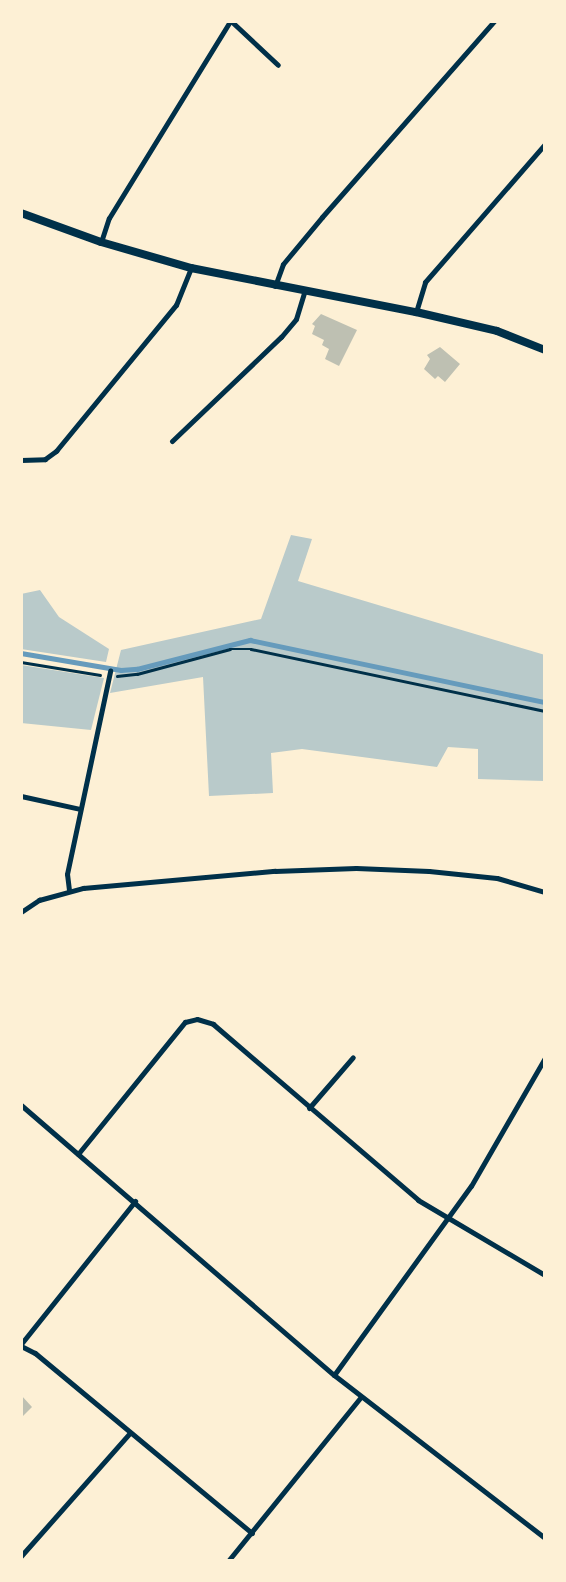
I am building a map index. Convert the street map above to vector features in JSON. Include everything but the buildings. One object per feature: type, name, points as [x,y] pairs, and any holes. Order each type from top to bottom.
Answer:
[{"type":"main road","points":[[21,213],[101,242],[191,268],[416,312],[497,331],[545,350]]},
{"type":"street","points":[[101,242],[109,218],[230,21],[278,65]]},
{"type":"street","points":[[275,286],[283,264],[314,226],[494,21]]},
{"type":"street","points":[[416,312],[425,282],[545,144]]},
{"type":"street","points":[[21,460],[45,459],[56,451],[176,305],[191,268]]},
{"type":"street","points":[[172,440],[281,337],[296,319],[304,292]]},
{"type":"street","points":[[69,890],[67,874],[79,809],[110,673]]},
{"type":"street","points":[[21,796],[79,809]]},
{"type":"street","points":[[21,912],[39,901],[69,890],[275,871],[356,868],[496,878],[545,892]]},
{"type":"street","points":[[78,1154],[185,1022],[197,1019],[213,1024],[418,1200],[447,1220],[545,1275]]},
{"type":"street","points":[[309,1108],[353,1057]]},
{"type":"street","points":[[334,1375],[471,1186],[545,1058]]},
{"type":"street","points":[[21,1105],[334,1375],[545,1538]]},
{"type":"street","points":[[135,1202],[21,1345],[252,1533]]},
{"type":"street","points":[[228,1561],[361,1397]]},
{"type":"street","points":[[21,1556],[130,1433]]},
{"type":"path","points":[[21,662],[137,674],[230,649],[251,649],[545,710]]},
{"type":"shaded area","points":[[291,535],[312,539],[298,581],[545,655],[545,781],[478,779],[478,749],[448,747],[437,767],[302,749],[271,753],[273,793],[209,796],[203,677],[110,693],[121,650],[261,619]]},
{"type":"shaded area","points":[[40,590],[59,617],[109,649],[106,662],[21,649],[21,594]]},
{"type":"shaded area","points":[[21,665],[104,678],[91,730],[21,723]]},
{"type":"waterway","points":[[21,653],[121,670],[137,669],[250,640],[545,702]]}]
